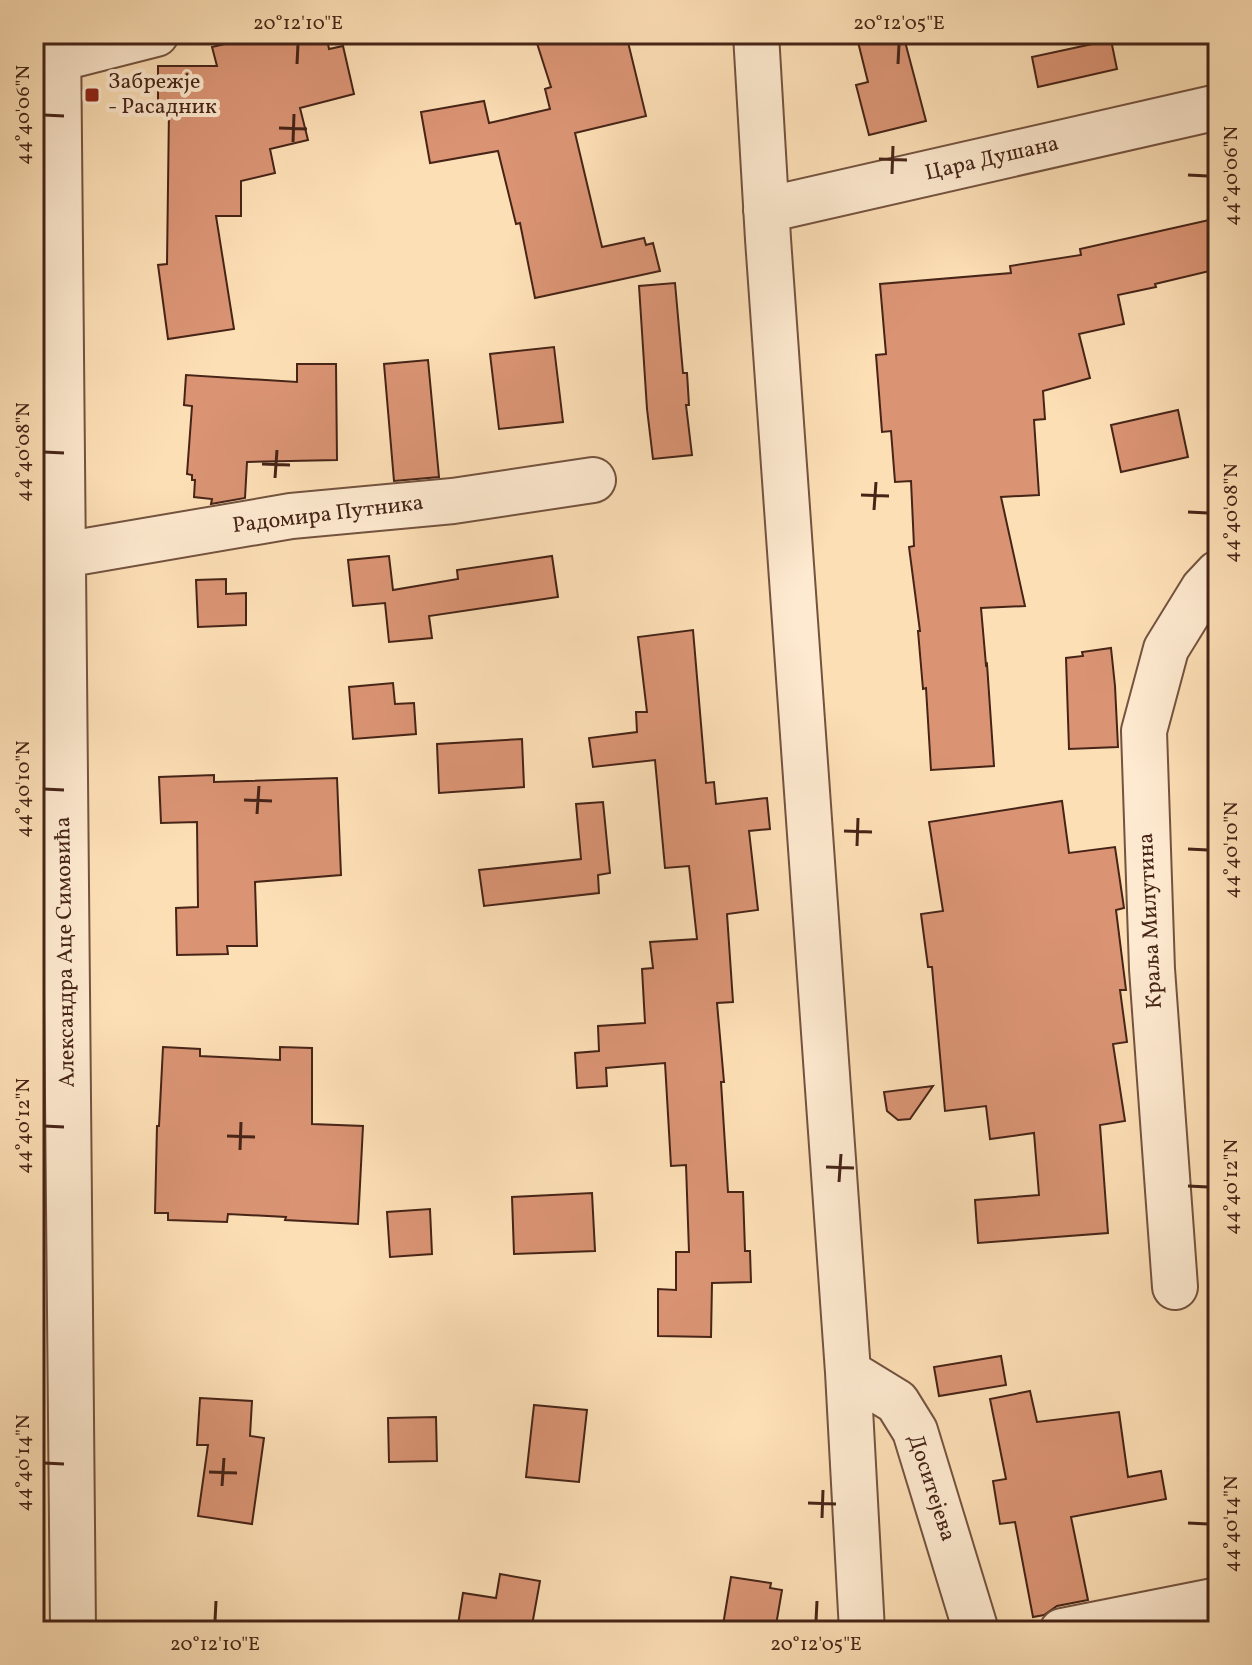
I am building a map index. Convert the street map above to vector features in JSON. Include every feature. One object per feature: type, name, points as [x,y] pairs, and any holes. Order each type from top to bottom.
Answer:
[{"type":"street","points":[[50,53],[156,34]]},
{"type":"street","points":[[756,34],[848,1372],[862,1631]]},
{"type":"street","name":"Александра Аце Симовића","points":[[50,53],[63,555],[73,1631]]},
{"type":"street","name":"Цара Душана","points":[[766,210],[1218,107]]},
{"type":"street","name":"Радомира Путника","points":[[63,555],[291,516],[453,501],[593,480]]},
{"type":"street","name":"Краља Милутина","points":[[1175,1287],[1152,969],[1144,731],[1166,649],[1203,589],[1218,573]]},
{"type":"street","name":"Доситејева","points":[[848,1372],[897,1402],[915,1431],[976,1631]]},
{"type":"street","points":[[1062,1631],[1218,1600]]},
{"type":"building","points":[[268,34],[326,34],[329,49],[343,46],[354,94],[300,108],[308,140],[270,149],[275,173],[241,181],[241,216],[216,216],[234,329],[168,339],[158,265],[167,264],[169,109],[158,110],[158,66],[217,66],[212,47]]},
{"type":"building","points":[[534,34],[626,34],[646,116],[575,133],[602,247],[644,238],[646,245],[653,243],[660,271],[535,298],[520,223],[516,224],[498,151],[430,163],[421,112],[484,101],[489,123],[550,109],[545,89],[551,87]]},
{"type":"building","points":[[856,34],[903,34],[926,121],[869,135],[856,85],[868,82]]},
{"type":"building","points":[[1111,40],[1117,69],[1038,87],[1032,57]]},
{"type":"building","points":[[1218,218],[1218,269],[1118,295],[1124,324],[1079,334],[1090,378],[1043,391],[1045,419],[1034,420],[1039,495],[1001,497],[1025,606],[981,608],[994,766],[931,770],[926,688],[923,689],[920,631],[909,547],[914,546],[911,481],[895,482],[891,431],[882,432],[876,355],[886,354],[880,284],[1011,273],[1010,266],[1081,255],[1080,249]]},
{"type":"building","points":[[675,283],[683,373],[687,373],[689,405],[686,405],[692,455],[653,459],[639,286]]},
{"type":"building","points":[[554,347],[563,422],[499,429],[490,354]]},
{"type":"building","points":[[428,360],[439,477],[394,481],[384,364]]},
{"type":"building","points":[[297,364],[336,364],[337,460],[247,462],[245,498],[211,504],[212,499],[194,497],[195,480],[187,474],[192,406],[184,405],[186,375],[297,382]]},
{"type":"building","points":[[1178,410],[1188,457],[1121,472],[1111,425]]},
{"type":"building","points":[[389,556],[393,590],[458,579],[457,570],[552,556],[558,597],[429,616],[432,638],[389,642],[385,603],[353,606],[348,560]]},
{"type":"building","points":[[226,579],[226,594],[246,593],[246,625],[198,627],[196,580]]},
{"type":"building","points":[[693,630],[706,783],[714,782],[716,804],[767,798],[770,829],[749,831],[758,910],[727,914],[733,1002],[717,1003],[728,1192],[743,1192],[745,1251],[750,1251],[751,1282],[712,1283],[711,1337],[658,1336],[658,1289],[676,1290],[676,1252],[689,1252],[686,1165],[671,1166],[665,1063],[606,1068],[607,1086],[577,1088],[575,1053],[599,1051],[598,1026],[645,1023],[642,969],[653,968],[650,942],[697,939],[689,866],[665,868],[655,760],[593,767],[589,738],[637,732],[636,712],[647,712],[638,637]]},
{"type":"building","points":[[1111,648],[1118,747],[1069,749],[1066,658]]},
{"type":"building","points":[[393,683],[395,704],[414,703],[416,734],[353,739],[349,687]]},
{"type":"building","points":[[522,739],[524,787],[439,793],[437,744]]},
{"type":"building","points":[[214,775],[214,782],[337,778],[341,875],[255,882],[257,946],[227,946],[228,954],[177,955],[176,908],[198,907],[197,822],[161,823],[159,777]]},
{"type":"building","points":[[1062,801],[1069,853],[1115,847],[1124,908],[1116,910],[1126,990],[1120,990],[1127,1042],[1113,1044],[1125,1121],[1100,1125],[1108,1233],[978,1243],[975,1200],[1039,1195],[1034,1133],[990,1139],[986,1106],[945,1111],[932,967],[928,967],[921,914],[943,911],[929,822]]},
{"type":"building","points":[[603,802],[610,873],[598,875],[599,893],[484,906],[479,870],[581,859],[576,804]]},
{"type":"building","points":[[163,1047],[200,1049],[200,1056],[280,1060],[280,1047],[312,1048],[312,1124],[363,1126],[358,1224],[228,1214],[227,1222],[168,1220],[168,1213],[155,1213]]},
{"type":"building","points":[[933,1086],[910,1119],[898,1120],[887,1111],[884,1092]]},
{"type":"building","points":[[592,1193],[595,1251],[514,1254],[512,1197]]},
{"type":"building","points":[[430,1209],[432,1254],[390,1257],[387,1212]]},
{"type":"building","points":[[1001,1356],[1006,1385],[939,1396],[934,1367]]},
{"type":"building","points":[[1030,1391],[1037,1422],[1119,1412],[1128,1477],[1161,1471],[1166,1499],[1071,1517],[1088,1600],[1057,1606],[1044,1615],[1033,1617],[1015,1522],[1000,1524],[993,1481],[1006,1479],[990,1399]]},
{"type":"building","points":[[200,1398],[252,1401],[250,1436],[264,1438],[252,1524],[198,1516],[208,1445],[197,1445]]},
{"type":"building","points":[[534,1405],[587,1410],[579,1482],[526,1477]]},
{"type":"building","points":[[436,1417],[437,1461],[389,1462],[388,1418]]},
{"type":"building","points":[[500,1574],[540,1581],[531,1631],[457,1631],[463,1593],[496,1598]]},
{"type":"building","points":[[731,1577],[771,1583],[770,1588],[782,1590],[775,1631],[722,1631]]},
{"type":"place","name":"Забрежје - Расадник","points":[[92,95]]}]
